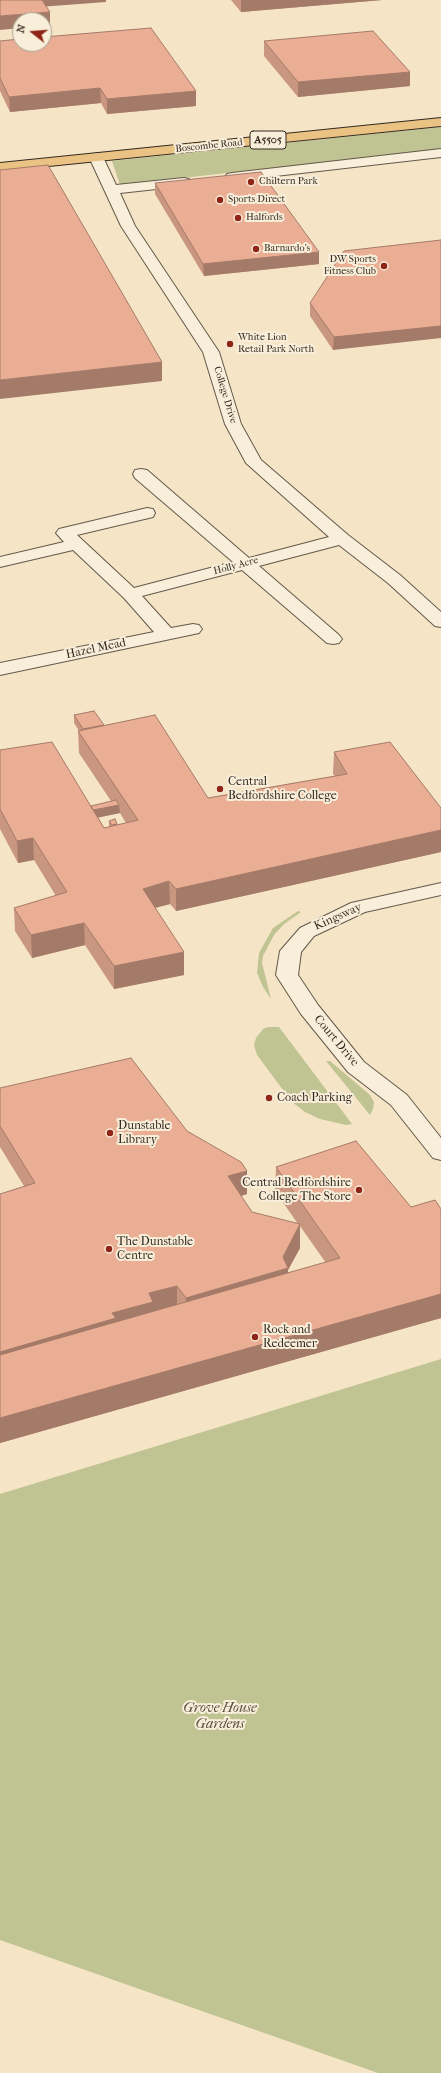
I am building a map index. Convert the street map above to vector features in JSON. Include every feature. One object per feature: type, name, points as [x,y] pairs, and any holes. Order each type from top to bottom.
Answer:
[{"type":"main road","name":"Boscombe Road","points":[[0,166],[441,122]]},
{"type":"street","points":[[218,178],[441,153]]},
{"type":"street","name":"College Drive","points":[[96,157],[128,226],[211,352],[233,424],[254,463],[342,539],[394,579],[441,622]]},
{"type":"street","points":[[111,190],[195,180]]},
{"type":"street","points":[[141,474],[333,639]]},
{"type":"street","points":[[146,513],[65,533],[130,594],[166,634]]},
{"type":"street","name":"Holly Acre","points":[[130,594],[342,539]]},
{"type":"street","points":[[0,562],[76,544]]},
{"type":"street","name":"Hazel Mead","points":[[0,668],[193,629]]},
{"type":"street","name":"Kingsway","points":[[292,951],[307,932],[358,906],[441,889]]},
{"type":"street","name":"Court Drive","points":[[292,951],[287,975],[309,1009],[356,1067],[399,1100],[441,1153]]},
{"type":"green space","points":[[441,127],[441,149],[120,185],[112,161]]},
{"type":"green space","points":[[298,911],[301,912],[284,924],[274,935],[263,956],[262,963],[271,999],[263,987],[257,973],[259,953],[273,928]]},
{"type":"green space","points":[[268,1027],[279,1027],[352,1124],[346,1125],[320,1119],[305,1112],[292,1102],[257,1055],[254,1045],[256,1038],[263,1029]]},
{"type":"green space","points":[[326,1061],[330,1061],[370,1095],[374,1102],[370,1115]]},
{"type":"green space","name":"Grove House Gardens","points":[[441,1359],[441,2073],[378,2073],[0,1940],[0,1494]]},
{"type":"building","points":[[0,0],[42,0],[50,12],[12,12],[12,15],[0,16]]},
{"type":"building","points":[[151,28],[196,91],[107,99],[100,88],[9,97],[0,78],[0,41],[12,40],[12,52],[52,52],[52,36]]},
{"type":"building","points":[[373,31],[410,72],[298,82],[264,41]]},
{"type":"building","points":[[48,165],[162,362],[0,380],[0,170]]},
{"type":"building","points":[[261,172],[319,252],[203,264],[155,183]]},
{"type":"building","points":[[441,240],[441,326],[334,337],[310,303],[344,251]]},
{"type":"building","points":[[94,711],[104,725],[83,729],[74,715]]},
{"type":"building","points":[[155,715],[208,798],[347,774],[334,752],[390,742],[441,808],[441,830],[176,889],[169,881],[143,889],[184,952],[114,966],[84,923],[31,935],[14,908],[67,892],[33,838],[17,841],[0,809],[0,750],[52,742],[104,828],[138,820],[78,731]]},
{"type":"building","points":[[116,800],[119,805],[93,810],[91,806]]},
{"type":"building","points":[[115,819],[117,824],[112,825],[109,821]]},
{"type":"building","points":[[131,1058],[187,1131],[241,1162],[247,1171],[228,1176],[252,1212],[300,1224],[283,1257],[288,1268],[186,1298],[177,1286],[149,1293],[153,1302],[112,1313],[116,1318],[0,1352],[0,1194],[35,1183],[0,1126],[0,1088]]},
{"type":"building","points":[[356,1141],[411,1207],[435,1200],[441,1209],[441,1294],[0,1418],[0,1355],[340,1258],[276,1167]]},
{"type":"place","name":"Chiltern Park","points":[[251,182]]},
{"type":"place","name":"Sports Direct","points":[[220,200]]},
{"type":"place","name":"Halfords","points":[[238,218]]},
{"type":"place","name":"Barnardo's","points":[[256,249]]},
{"type":"place","name":"DW Sports Fitness Club","points":[[384,266]]},
{"type":"place","name":"White Lion Retail Park North","points":[[230,344]]},
{"type":"place","name":"Central Bedfordshire College","points":[[220,789]]},
{"type":"place","name":"Coach Parking","points":[[269,1098]]},
{"type":"place","name":"Dunstable Library","points":[[110,1133]]},
{"type":"place","name":"Central Bedfordshire College The Store","points":[[359,1190]]},
{"type":"place","name":"The Dunstable Centre","points":[[109,1249]]},
{"type":"place","name":"Rock and Redeemer","points":[[255,1337]]}]
